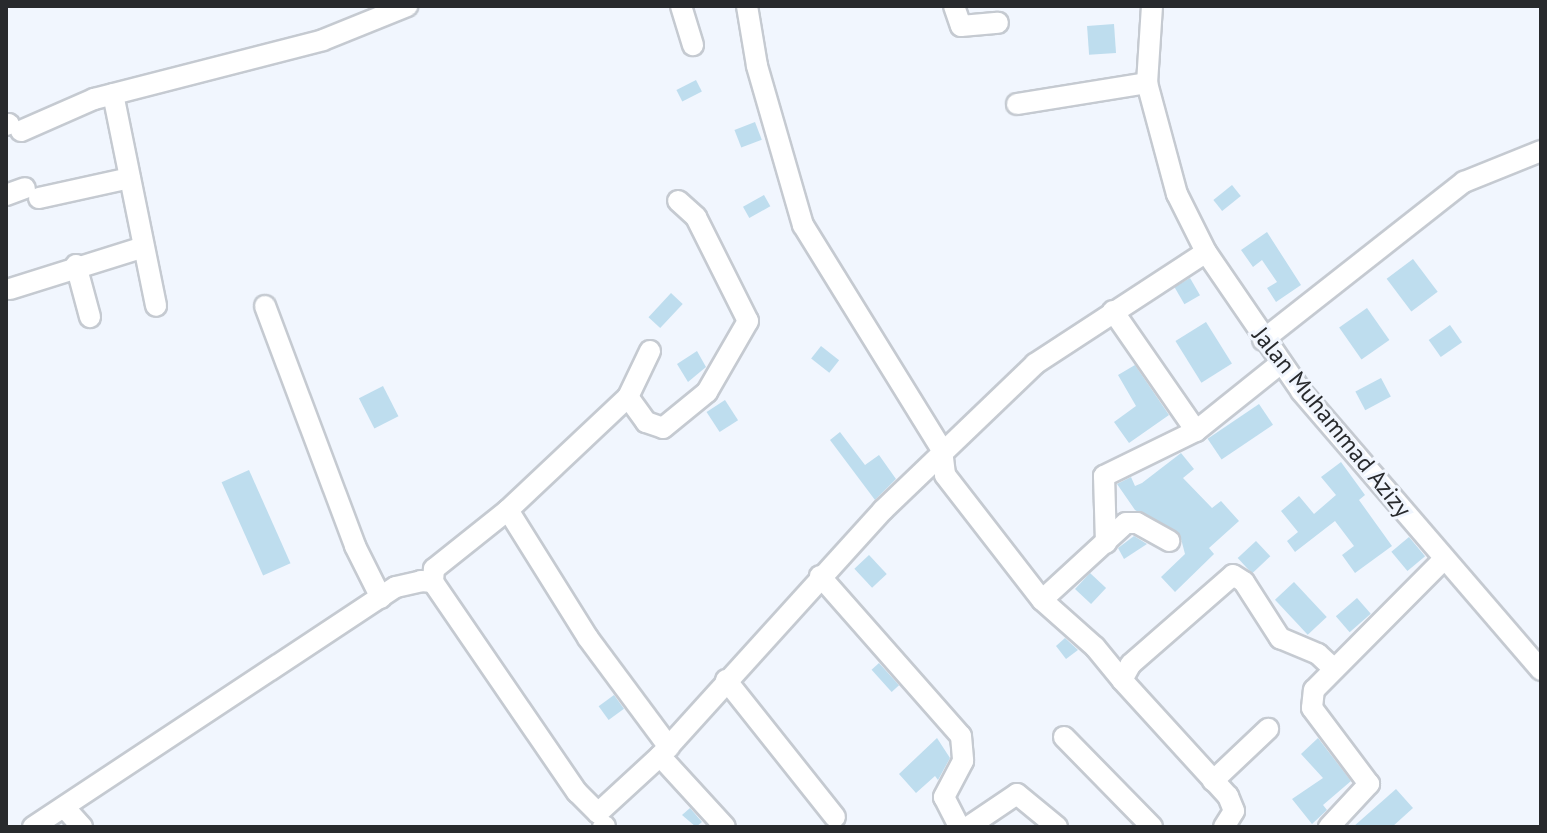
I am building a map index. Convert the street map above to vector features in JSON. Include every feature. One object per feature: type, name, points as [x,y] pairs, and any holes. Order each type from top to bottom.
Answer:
[{"type":"street","points":[[12,127],[113,94],[323,40],[407,6]]},
{"type":"street","points":[[681,6],[693,45]]},
{"type":"street","points":[[747,6],[757,66],[803,225],[942,450],[940,463],[958,495],[1042,600],[1095,647],[1234,804],[1224,827]]},
{"type":"street","points":[[954,6],[961,26],[998,23]]},
{"type":"street","name":"Jalan Muhammad Azizy","points":[[1152,6],[1147,83],[1177,194],[1206,252],[1281,363],[1541,670]]},
{"type":"street","points":[[1017,104],[1147,83]]},
{"type":"street","points":[[113,94],[156,306]]},
{"type":"street","points":[[1263,340],[1464,182],[1541,151]]},
{"type":"street","points":[[23,194],[130,178]]},
{"type":"street","points":[[628,397],[646,422],[663,428],[707,392],[748,321],[696,217],[678,201]]},
{"type":"street","points":[[10,289],[59,278],[76,265],[144,247]]},
{"type":"street","points":[[650,351],[628,397],[508,510],[434,569],[433,582],[577,792],[603,823],[820,576],[942,450],[1035,364],[1206,252]]},
{"type":"street","points":[[76,265],[90,317]]},
{"type":"street","points":[[265,306],[355,546],[381,598]]},
{"type":"street","points":[[1113,311],[1196,431]]},
{"type":"street","points":[[1106,543],[1104,476],[1196,431],[1281,363]]},
{"type":"street","points":[[508,510],[588,638],[665,752],[725,827]]},
{"type":"street","points":[[1042,600],[1126,523],[1137,523],[1169,541]]},
{"type":"street","points":[[1329,827],[1369,784],[1312,708],[1314,690],[1444,559]]},
{"type":"street","points":[[1122,680],[1131,664],[1233,575],[1244,582],[1280,638],[1318,654],[1333,668]]},
{"type":"street","points":[[820,576],[961,736],[963,761],[944,797],[959,827]]},
{"type":"street","points":[[33,827],[381,598],[412,582],[433,582]]},
{"type":"street","points":[[726,680],[835,817]]},
{"type":"street","points":[[1213,781],[1268,729]]},
{"type":"street","points":[[1064,737],[1152,827]]},
{"type":"street","points":[[968,827],[1017,794],[1055,827]]},
{"type":"street","points":[[64,807],[82,827]]},
{"type":"building","points":[[1114,24],[1116,53],[1089,55],[1087,26]]},
{"type":"building","points":[[696,80],[702,92],[682,102],[676,90]]},
{"type":"building","points":[[755,122],[762,140],[741,148],[734,130]]},
{"type":"building","points":[[1232,185],[1241,196],[1222,211],[1213,200]]},
{"type":"building","points":[[764,195],[770,206],[749,218],[743,207]]},
{"type":"building","points":[[1267,232],[1301,285],[1276,302],[1267,288],[1277,282],[1262,260],[1253,267],[1241,250]]},
{"type":"building","points":[[1413,259],[1438,292],[1411,312],[1387,279]]},
{"type":"building","points":[[1190,278],[1200,295],[1184,304],[1174,287]]},
{"type":"building","points":[[671,293],[683,304],[660,328],[648,317]]},
{"type":"building","points":[[1367,308],[1389,340],[1362,359],[1339,328]]},
{"type":"building","points":[[1206,322],[1232,364],[1201,383],[1175,341]]},
{"type":"building","points":[[1450,325],[1462,342],[1441,357],[1429,340]]},
{"type":"building","points":[[821,346],[839,360],[829,373],[811,359]]},
{"type":"building","points":[[697,351],[706,367],[688,382],[677,364]]},
{"type":"building","points":[[1135,365],[1169,415],[1129,443],[1114,422],[1136,406],[1118,375]]},
{"type":"building","points":[[1381,378],[1391,397],[1365,410],[1355,392]]},
{"type":"building","points":[[383,386],[398,416],[374,429],[359,398]]},
{"type":"building","points":[[725,400],[738,420],[720,432],[707,412]]},
{"type":"building","points":[[1259,404],[1273,425],[1222,459],[1208,439]]},
{"type":"building","points":[[840,432],[865,465],[879,455],[896,479],[875,500],[830,440]]},
{"type":"building","points":[[1181,453],[1194,469],[1183,478],[1212,508],[1221,501],[1239,521],[1209,548],[1214,554],[1175,592],[1161,577],[1185,554],[1180,535],[1135,510],[1117,484],[1131,477],[1135,486],[1142,483]]},
{"type":"building","points":[[1341,462],[1365,495],[1359,500],[1392,546],[1355,573],[1342,555],[1354,546],[1335,521],[1295,552],[1287,541],[1298,532],[1281,511],[1299,496],[1314,514],[1336,495],[1321,477]]},
{"type":"building","points":[[249,470],[290,563],[263,575],[222,482]]},
{"type":"building","points":[[1134,536],[1147,544],[1124,559],[1118,548]]},
{"type":"building","points":[[1409,537],[1425,556],[1407,571],[1391,552]]},
{"type":"building","points":[[1256,541],[1270,556],[1252,573],[1238,558]]},
{"type":"building","points":[[869,555],[887,574],[872,588],[854,569]]},
{"type":"building","points":[[1090,573],[1106,588],[1091,604],[1075,589]]},
{"type":"building","points":[[1294,582],[1327,617],[1308,635],[1275,600]]},
{"type":"building","points":[[1357,598],[1371,614],[1350,632],[1336,616]]},
{"type":"building","points":[[1065,638],[1078,650],[1066,659],[1056,646]]},
{"type":"building","points":[[879,663],[899,685],[892,692],[872,670]]},
{"type":"building","points":[[614,695],[624,709],[609,720],[599,706]]},
{"type":"building","points":[[937,738],[950,758],[938,780],[935,776],[916,793],[899,774]]},
{"type":"building","points":[[1318,738],[1351,781],[1323,805],[1327,810],[1312,824],[1292,799],[1323,778],[1301,754]]},
{"type":"building","points":[[1396,789],[1413,808],[1392,827],[1353,827]]},
{"type":"building","points":[[690,808],[702,822],[696,827],[682,815]]}]
